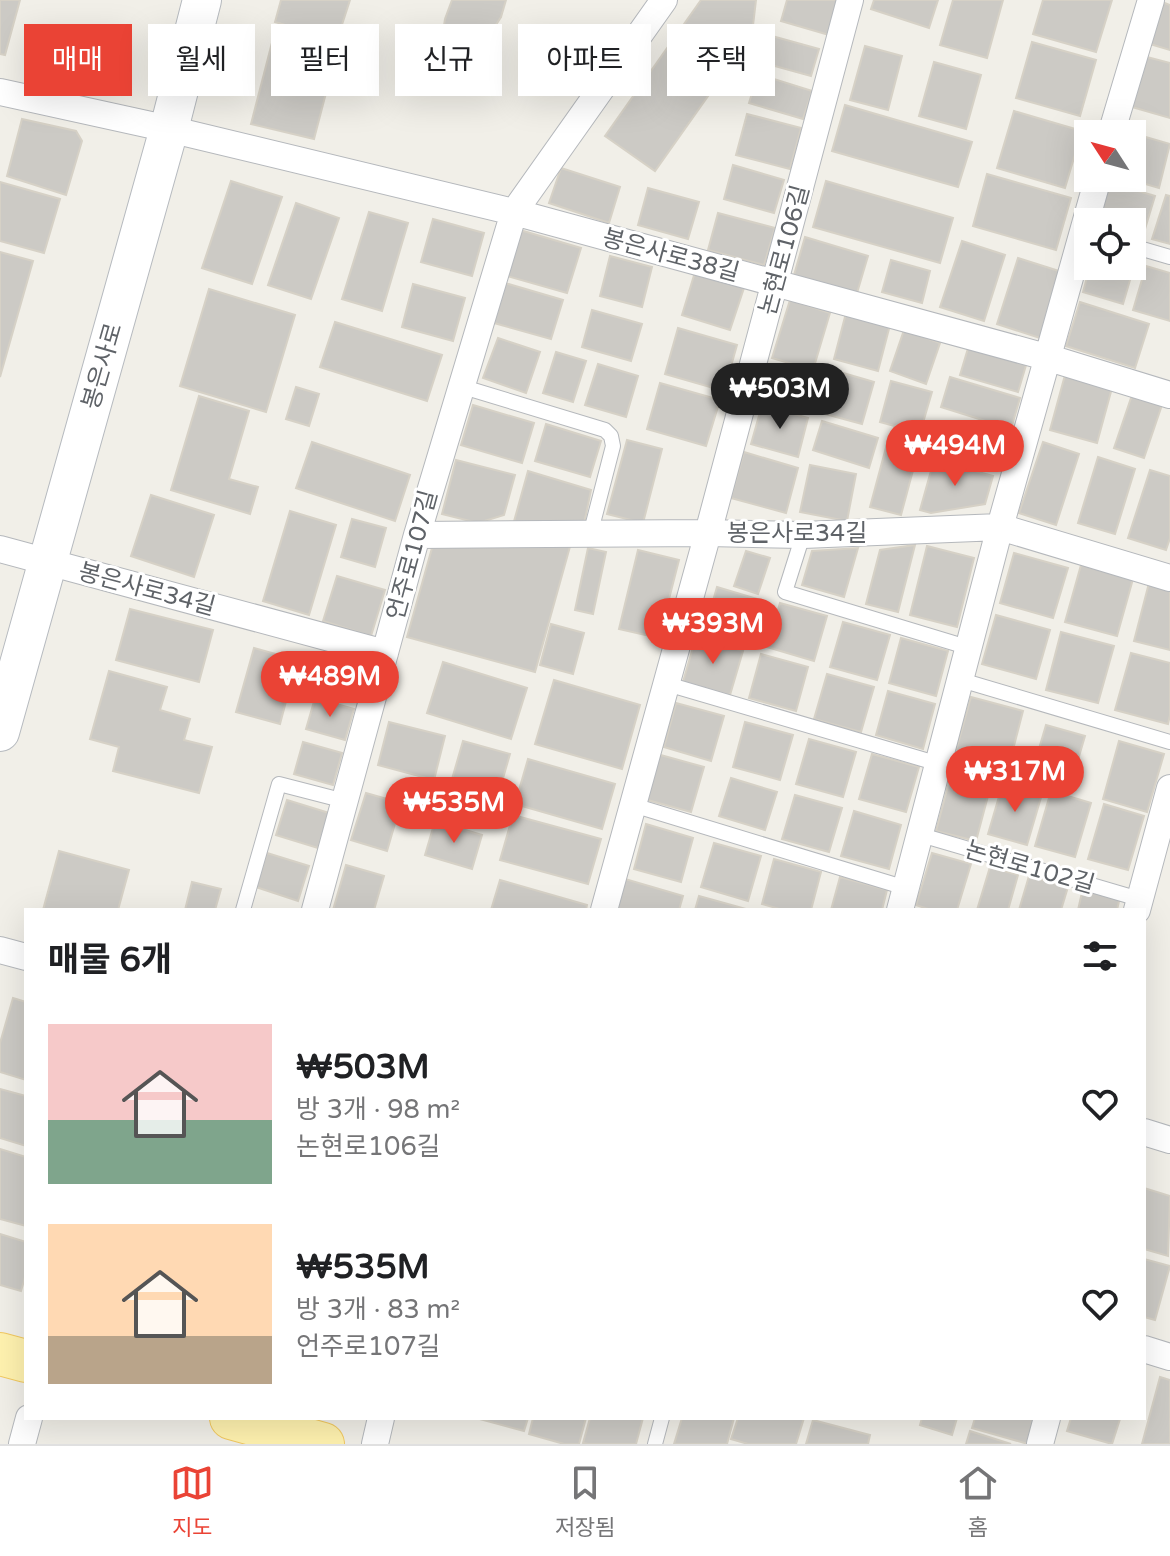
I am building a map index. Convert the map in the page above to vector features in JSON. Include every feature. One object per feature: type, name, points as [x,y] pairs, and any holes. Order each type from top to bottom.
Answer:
[{"type":"main road","name":"봉은사로","points":[[0,732],[169,129],[202,0]]},
{"type":"main road","points":[[0,1354],[24,1360]]},
{"type":"main road","points":[[238,1420],[323,1444]]},
{"type":"street","name":"언주로107길","points":[[316,908],[417,535],[514,212],[664,0]]},
{"type":"street","name":"논현로106길","points":[[605,908],[776,283],[850,0]]},
{"type":"street","points":[[1115,120],[1151,0]]},
{"type":"street","name":"봉은사로38길","points":[[0,92],[514,212],[1046,357],[1170,395]]},
{"type":"street","points":[[903,899],[1046,357],[1074,268]]},
{"type":"street","name":"봉은사로34길","points":[[417,535],[803,535],[1000,527],[1170,578]]},
{"type":"street","name":"봉은사로34길","points":[[0,549],[385,653]]},
{"type":"street","name":"논현로102길","points":[[1138,904],[1170,788]]},
{"type":"street","points":[[0,950],[24,956]]},
{"type":"street","points":[[1146,1133],[1170,1140]]},
{"type":"street","points":[[1146,1350],[1170,1357]]},
{"type":"street","points":[[22,1444],[28,1420]]},
{"type":"street","points":[[375,1444],[381,1420]]},
{"type":"street","points":[[1040,1444],[1046,1420]]},
{"type":"lane","points":[[1146,250],[1170,257]]},
{"type":"lane","points":[[460,386],[605,430],[611,436],[613,446],[590,535]]},
{"type":"lane","points":[[803,535],[785,592],[970,648]]},
{"type":"lane","points":[[961,680],[1170,742]]},
{"type":"lane","points":[[667,684],[939,764]]},
{"type":"lane","points":[[244,908],[279,784],[345,801]]},
{"type":"lane","points":[[633,805],[903,899]]},
{"type":"lane","name":"논현로102길","points":[[921,835],[1138,904]]},
{"type":"lane","points":[[655,1444],[661,1420]]},
{"type":"building","points":[[0,0],[20,0],[5,55],[0,54]]},
{"type":"building","points":[[281,0],[350,0],[342,24],[275,22]]},
{"type":"building","points":[[452,0],[506,0],[497,24],[444,24]]},
{"type":"building","points":[[701,0],[756,0],[753,24],[684,24]]},
{"type":"building","points":[[787,0],[839,0],[829,35],[781,21]]},
{"type":"building","points":[[874,0],[938,0],[929,28],[871,9]]},
{"type":"building","points":[[953,0],[1003,0],[987,58],[940,45]]},
{"type":"building","points":[[1043,0],[1112,0],[1096,52],[1033,34]]},
{"type":"building","points":[[1162,2],[1170,5],[1170,50],[1150,44]]},
{"type":"building","points":[[775,37],[819,49],[811,76],[775,66]]},
{"type":"building","points":[[1032,42],[1096,60],[1080,116],[1016,98]]},
{"type":"building","points":[[271,46],[271,96],[325,96],[314,139],[251,124]]},
{"type":"building","points":[[865,46],[902,56],[888,110],[850,100]]},
{"type":"building","points":[[667,48],[667,96],[708,96],[655,171],[605,136],[633,96],[651,96],[651,71]]},
{"type":"building","points":[[1147,57],[1170,63],[1170,118],[1132,107]]},
{"type":"building","points":[[934,62],[981,75],[966,129],[919,116]]},
{"type":"building","points":[[775,79],[812,91],[803,119],[749,103],[751,96],[775,96]]},
{"type":"building","points":[[845,105],[972,142],[958,187],[832,151]]},
{"type":"building","points":[[1014,111],[1074,129],[1074,158],[1065,188],[997,168]]},
{"type":"building","points":[[747,114],[801,128],[790,169],[736,155]]},
{"type":"building","points":[[22,119],[76,131],[82,141],[66,195],[7,176]]},
{"type":"building","points":[[1146,137],[1170,144],[1159,188],[1146,184]]},
{"type":"building","points":[[733,165],[784,180],[774,213],[724,199]]},
{"type":"building","points":[[561,168],[620,187],[609,223],[549,203]]},
{"type":"building","points":[[987,174],[1071,198],[1056,250],[973,226]]},
{"type":"building","points":[[231,181],[282,197],[252,284],[202,268]]},
{"type":"building","points":[[826,181],[953,218],[940,263],[813,227]]},
{"type":"building","points":[[0,182],[60,199],[44,253],[0,241]]},
{"type":"building","points":[[648,188],[699,202],[688,239],[638,225]]},
{"type":"building","points":[[1105,192],[1142,192],[1155,196],[1146,226],[1146,208],[1100,208]]},
{"type":"building","points":[[1166,195],[1170,196],[1170,244],[1152,239]]},
{"type":"building","points":[[296,203],[339,218],[311,299],[268,285]]},
{"type":"building","points":[[369,212],[408,223],[382,311],[342,299]]},
{"type":"building","points":[[718,213],[775,228],[764,265],[708,250]]},
{"type":"building","points":[[433,219],[484,233],[472,276],[421,262]]},
{"type":"building","points":[[520,230],[581,248],[567,293],[507,276]]},
{"type":"building","points":[[805,237],[868,256],[857,293],[794,275]]},
{"type":"building","points":[[962,241],[1005,255],[984,321],[940,307]]},
{"type":"building","points":[[0,252],[33,261],[0,377]]},
{"type":"building","points":[[610,256],[652,267],[642,307],[600,296]]},
{"type":"building","points":[[1018,258],[1062,272],[1040,338],[997,324]]},
{"type":"building","points":[[891,260],[930,271],[922,303],[882,292]]},
{"type":"building","points":[[1146,266],[1170,273],[1170,321],[1133,310],[1142,280],[1146,280]]},
{"type":"building","points":[[695,272],[744,288],[730,330],[682,315]]},
{"type":"building","points":[[1086,280],[1130,280],[1123,304],[1083,292]]},
{"type":"building","points":[[505,283],[563,300],[551,339],[494,323]]},
{"type":"building","points":[[413,284],[465,298],[453,341],[402,327]]},
{"type":"building","points":[[209,289],[295,315],[266,412],[180,386]]},
{"type":"building","points":[[790,300],[830,313],[813,370],[772,358]]},
{"type":"building","points":[[1080,302],[1149,324],[1135,368],[1066,346]]},
{"type":"building","points":[[592,310],[642,324],[631,361],[582,347]]},
{"type":"building","points":[[846,313],[890,325],[878,371],[834,359]]},
{"type":"building","points":[[335,322],[442,355],[427,401],[320,367]]},
{"type":"building","points":[[678,328],[737,345],[724,391],[665,374]]},
{"type":"building","points":[[904,330],[940,343],[926,384],[890,371]]},
{"type":"building","points":[[498,338],[540,352],[526,393],[483,378]]},
{"type":"building","points":[[969,345],[1027,362],[1018,392],[960,375]]},
{"type":"building","points":[[556,352],[586,361],[573,402],[543,393]]},
{"type":"building","points":[[598,364],[638,376],[626,417],[585,405]]},
{"type":"building","points":[[826,368],[874,382],[862,424],[814,411]]},
{"type":"building","points":[[765,370],[806,382],[799,409],[757,398]]},
{"type":"building","points":[[1065,375],[1112,388],[1097,443],[1050,430]]},
{"type":"building","points":[[950,377],[1020,398],[1011,429],[941,407]]},
{"type":"building","points":[[891,381],[932,392],[920,433],[880,422]]},
{"type":"building","points":[[660,383],[720,400],[706,446],[647,429]]},
{"type":"building","points":[[296,387],[319,394],[309,426],[286,419]]},
{"type":"building","points":[[1132,395],[1162,405],[1144,458],[1114,448]]},
{"type":"building","points":[[199,396],[249,411],[229,479],[258,487],[250,514],[171,490]]},
{"type":"building","points":[[473,405],[534,423],[522,463],[461,445]]},
{"type":"building","points":[[762,405],[808,418],[798,457],[751,444]]},
{"type":"building","points":[[822,421],[878,438],[869,468],[813,450]]},
{"type":"building","points":[[953,423],[1011,440],[1002,471],[944,453]]},
{"type":"building","points":[[546,424],[601,441],[590,477],[535,461]]},
{"type":"building","points":[[627,440],[662,449],[643,523],[607,514]]},
{"type":"building","points":[[888,440],[919,448],[901,515],[870,507]]},
{"type":"building","points":[[312,442],[410,475],[395,521],[296,488]]},
{"type":"building","points":[[1043,442],[1079,454],[1056,525],[1019,513]]},
{"type":"building","points":[[744,452],[798,468],[786,513],[731,498]]},
{"type":"building","points":[[1098,457],[1135,469],[1115,534],[1078,523]]},
{"type":"building","points":[[456,460],[515,475],[504,515],[478,523],[442,514]]},
{"type":"building","points":[[934,460],[993,476],[985,504],[931,513],[920,510]]},
{"type":"building","points":[[810,465],[856,474],[847,521],[800,512]]},
{"type":"building","points":[[1150,470],[1170,476],[1170,538],[1166,550],[1128,538]]},
{"type":"building","points":[[528,471],[591,490],[584,524],[513,525]]},
{"type":"building","points":[[151,495],[214,515],[194,577],[131,556]]},
{"type":"building","points":[[290,511],[336,525],[309,615],[263,601]]},
{"type":"building","points":[[352,519],[386,528],[375,567],[341,557]]},
{"type":"building","points":[[571,543],[535,672],[407,637],[432,548]]},
{"type":"building","points":[[915,545],[898,612],[866,604],[880,550]]},
{"type":"building","points":[[927,546],[974,558],[957,627],[910,615]]},
{"type":"building","points":[[588,548],[606,552],[593,614],[575,610]]},
{"type":"building","points":[[858,548],[844,597],[802,585],[812,551]]},
{"type":"building","points":[[638,550],[679,560],[659,638],[619,629]]},
{"type":"building","points":[[746,551],[770,558],[758,594],[734,586]]},
{"type":"building","points":[[1014,553],[1068,568],[1053,618],[1000,603]]},
{"type":"building","points":[[1081,565],[1133,579],[1117,636],[1065,622]]},
{"type":"building","points":[[337,576],[385,590],[371,636],[323,621]]},
{"type":"building","points":[[1149,583],[1170,589],[1170,650],[1134,641]]},
{"type":"building","points":[[717,587],[764,601],[751,645],[704,632]]},
{"type":"building","points":[[780,603],[827,616],[814,661],[767,647]]},
{"type":"building","points":[[130,609],[213,630],[199,682],[116,660]]},
{"type":"building","points":[[996,615],[1050,630],[1036,679],[982,664]]},
{"type":"building","points":[[843,622],[890,635],[877,680],[830,667]]},
{"type":"building","points":[[551,624],[584,633],[573,674],[540,665]]},
{"type":"building","points":[[1061,632],[1114,646],[1098,703],[1046,690]]},
{"type":"building","points":[[696,637],[743,651],[730,695],[683,682]]},
{"type":"building","points":[[901,638],[948,651],[936,696],[889,683]]},
{"type":"building","points":[[254,648],[297,660],[280,724],[236,712]]},
{"type":"building","points":[[326,652],[364,663],[355,695],[317,684]]},
{"type":"building","points":[[1131,653],[1170,663],[1168,724],[1115,710]]},
{"type":"building","points":[[761,654],[808,667],[796,711],[749,698]]},
{"type":"building","points":[[443,662],[527,688],[511,739],[427,713]]},
{"type":"building","points":[[109,671],[167,687],[160,710],[190,719],[184,740],[212,747],[199,793],[113,771],[119,747],[90,739]]},
{"type":"building","points":[[827,674],[874,687],[861,732],[814,719]]},
{"type":"building","points":[[554,680],[640,705],[622,769],[535,744]]},
{"type":"building","points":[[888,691],[935,704],[923,749],[876,735]]},
{"type":"building","points":[[971,697],[1023,711],[1008,769],[955,754]]},
{"type":"building","points":[[315,698],[354,709],[345,740],[306,729]]},
{"type":"building","points":[[676,703],[724,716],[711,761],[664,747]]},
{"type":"building","points":[[389,722],[445,736],[434,780],[378,765]]},
{"type":"building","points":[[745,722],[793,735],[780,780],[733,767]]},
{"type":"building","points":[[1046,725],[1085,736],[1070,787],[1031,776]]},
{"type":"building","points":[[809,739],[856,752],[843,797],[796,784]]},
{"type":"building","points":[[463,741],[510,754],[497,799],[450,786]]},
{"type":"building","points":[[1119,741],[1164,754],[1147,812],[1103,799]]},
{"type":"building","points":[[303,742],[342,753],[333,785],[294,774]]},
{"type":"building","points":[[657,754],[704,767],[691,812],[644,799]]},
{"type":"building","points":[[872,754],[919,767],[906,812],[859,799]]},
{"type":"building","points":[[528,759],[615,784],[602,829],[515,804]]},
{"type":"building","points":[[952,771],[992,781],[976,841],[936,831]]},
{"type":"building","points":[[731,778],[777,792],[765,830],[719,816]]},
{"type":"building","points":[[1003,783],[1042,794],[1027,845],[988,834]]},
{"type":"building","points":[[1051,791],[1091,803],[1075,857],[1035,846]]},
{"type":"building","points":[[366,793],[401,803],[387,851],[351,840]]},
{"type":"building","points":[[795,795],[842,808],[829,852],[782,839]]},
{"type":"building","points":[[287,800],[329,813],[318,848],[276,835]]},
{"type":"building","points":[[1104,804],[1144,816],[1128,870],[1088,859]]},
{"type":"building","points":[[854,811],[901,825],[889,869],[841,856]]},
{"type":"building","points":[[513,815],[601,839],[588,884],[500,860]]},
{"type":"building","points":[[435,821],[482,835],[472,869],[425,855]]},
{"type":"building","points":[[646,824],[693,838],[681,882],[634,869]]},
{"type":"building","points":[[714,843],[761,856],[748,901],[701,887]]},
{"type":"building","points":[[59,851],[129,870],[119,908],[44,908]]},
{"type":"building","points":[[267,853],[309,866],[298,901],[256,887]]},
{"type":"building","points":[[932,853],[971,864],[958,908],[916,905]]},
{"type":"building","points":[[774,859],[821,872],[812,908],[776,908],[762,904]]},
{"type":"building","points":[[346,865],[384,876],[375,908],[334,908]]},
{"type":"building","points":[[990,867],[1018,875],[1009,908],[978,908]]},
{"type":"building","points":[[1029,876],[1068,887],[1062,908],[1020,908]]},
{"type":"building","points":[[840,877],[887,890],[882,908],[832,908]]},
{"type":"building","points":[[625,879],[683,896],[680,908],[617,908]]},
{"type":"building","points":[[500,880],[587,905],[586,908],[492,908]]},
{"type":"building","points":[[192,882],[221,889],[216,908],[186,908]]},
{"type":"building","points":[[1083,888],[1120,897],[1117,908],[1078,908]]},
{"type":"building","points":[[699,896],[742,908],[696,908]]},
{"type":"building","points":[[13,998],[24,1001],[24,1079],[0,1072],[0,1043]]},
{"type":"building","points":[[0,1089],[24,1095],[24,1145],[0,1138]]},
{"type":"building","points":[[0,1149],[24,1156],[24,1225],[0,1219]]},
{"type":"building","points":[[1146,1189],[1170,1196],[1168,1256],[1146,1250]]},
{"type":"building","points":[[0,1234],[24,1241],[24,1281],[21,1291],[0,1285]]},
{"type":"building","points":[[1146,1260],[1170,1266],[1155,1320],[1146,1318]]},
{"type":"building","points":[[1160,1377],[1170,1380],[1170,1444],[1142,1444]]},
{"type":"building","points":[[483,1420],[527,1420],[524,1431]]},
{"type":"building","points":[[532,1420],[585,1420],[579,1444],[564,1444],[529,1434]]},
{"type":"building","points":[[589,1420],[642,1420],[636,1444],[583,1443]]},
{"type":"building","points":[[681,1420],[733,1420],[727,1444],[674,1444]]},
{"type":"building","points":[[737,1420],[803,1420],[796,1444],[748,1444],[731,1439]]},
{"type":"building","points":[[813,1420],[870,1435],[868,1444],[806,1444]]},
{"type":"building","points":[[921,1420],[956,1420],[952,1435],[920,1425]]},
{"type":"building","points":[[974,1420],[1035,1420],[1028,1444],[972,1428]]},
{"type":"building","points":[[1070,1420],[1120,1420],[1112,1444],[1067,1431]]},
{"type":"building","points":[[970,1431],[1011,1444],[966,1444]]}]
